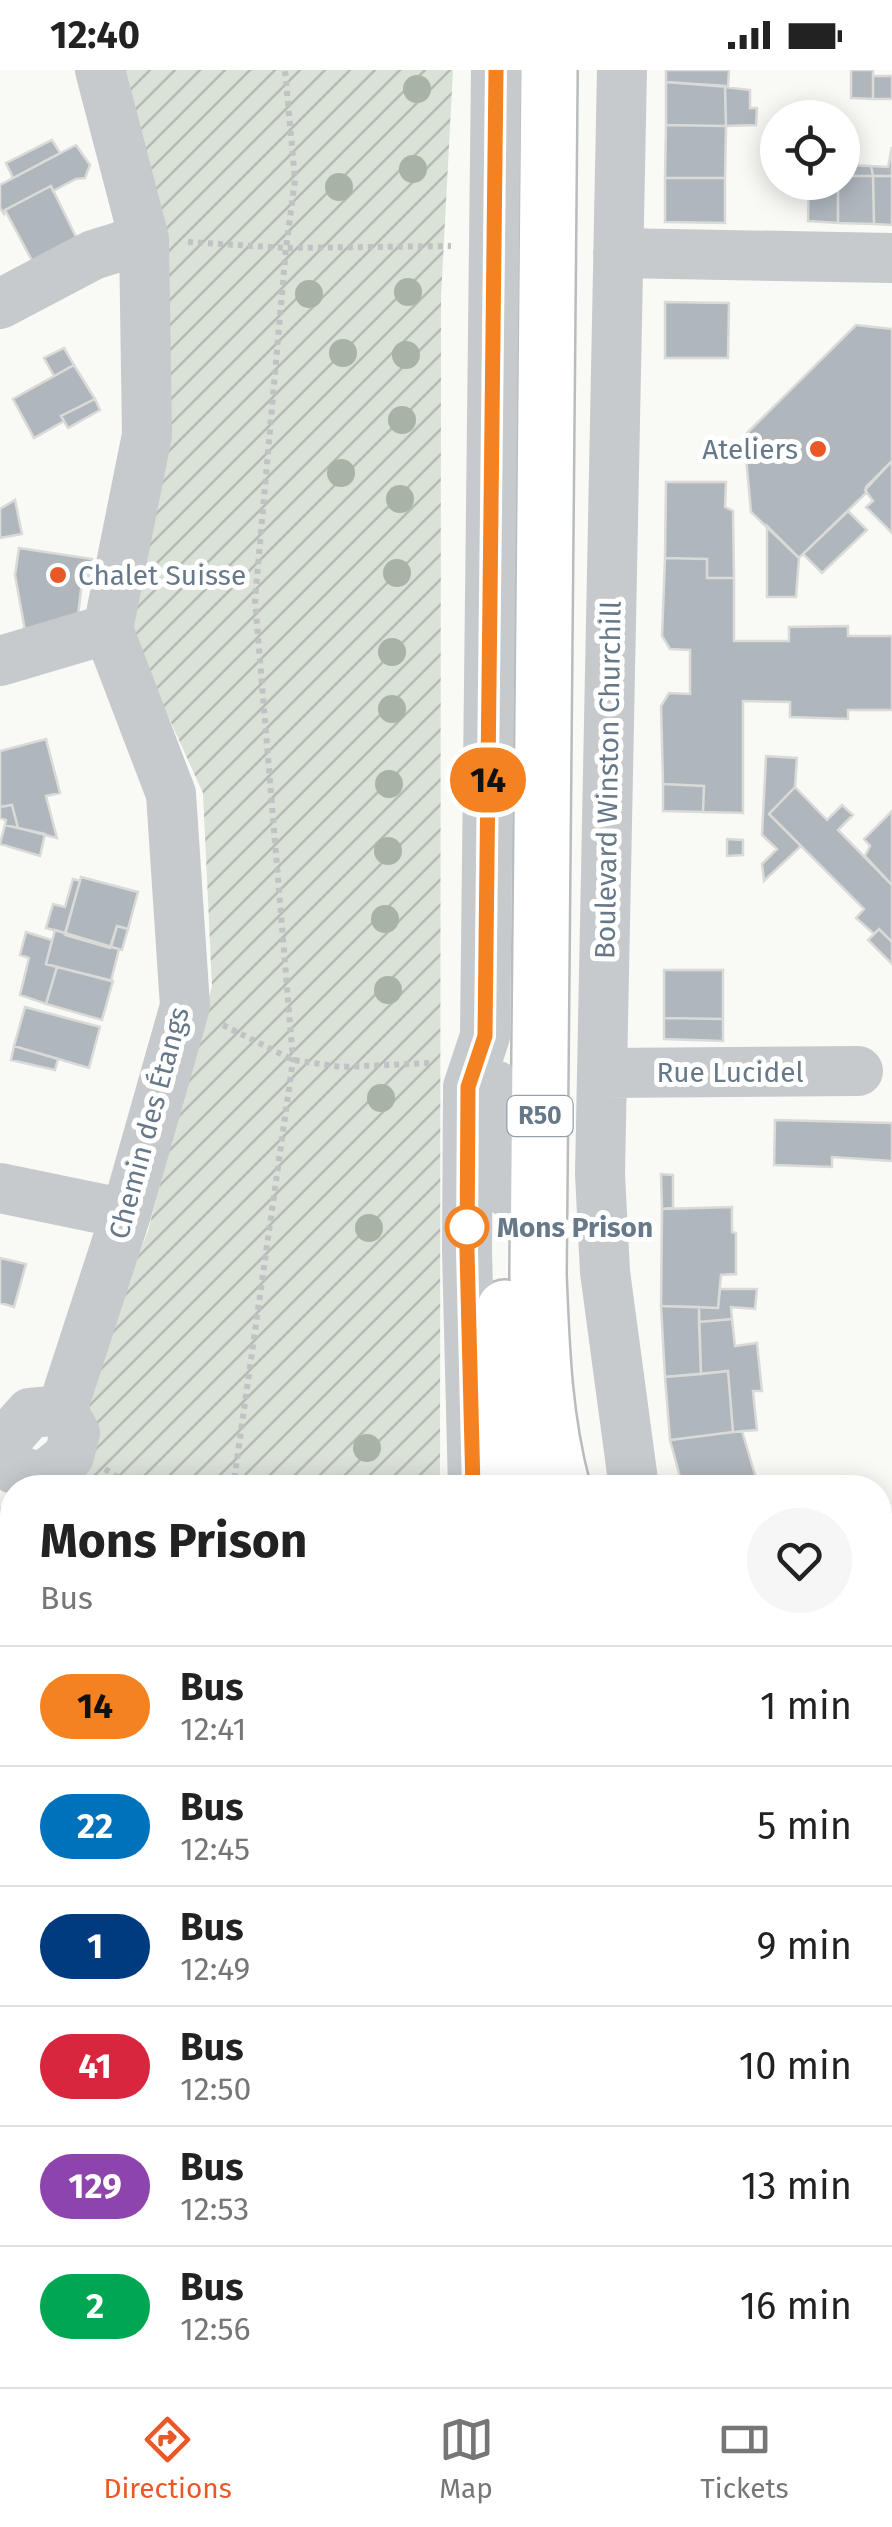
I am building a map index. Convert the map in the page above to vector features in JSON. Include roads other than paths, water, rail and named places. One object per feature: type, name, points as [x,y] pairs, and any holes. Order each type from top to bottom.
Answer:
[{"type":"main road","name":"R50","points":[[549,70],[538,1276],[543,1380],[558,1475]]},
{"type":"main road","points":[[506,1475],[507,1192],[544,742]]},
{"type":"main road","points":[[504,1377],[515,1475]]},
{"type":"street","points":[[0,661],[108,629],[147,435],[144,239],[100,70]]},
{"type":"street","points":[[496,70],[485,1036],[498,1102],[507,1192]]},
{"type":"street","name":"Boulevard Winston Churchill","points":[[622,70],[600,1174],[605,1272],[632,1475]]},
{"type":"street","points":[[0,304],[93,254],[144,239]]},
{"type":"street","points":[[618,252],[892,258]]},
{"type":"street","name":"Chemin des Étangs","points":[[1,1445],[30,1413],[62,1410],[126,1214],[185,1006],[171,794],[108,629]]},
{"type":"street","points":[[473,1475],[468,1087],[485,1036]]},
{"type":"street","name":"Rue Lucidel","points":[[602,1074],[858,1072]]},
{"type":"street","points":[[0,1188],[126,1214]]},
{"type":"place","name":"Ateliers","points":[[818,449]]},
{"type":"place","name":"Chalet Suisse","points":[[58,575]]},
{"type":"place","name":"Mons Prison","points":[[467,1227]]}]
